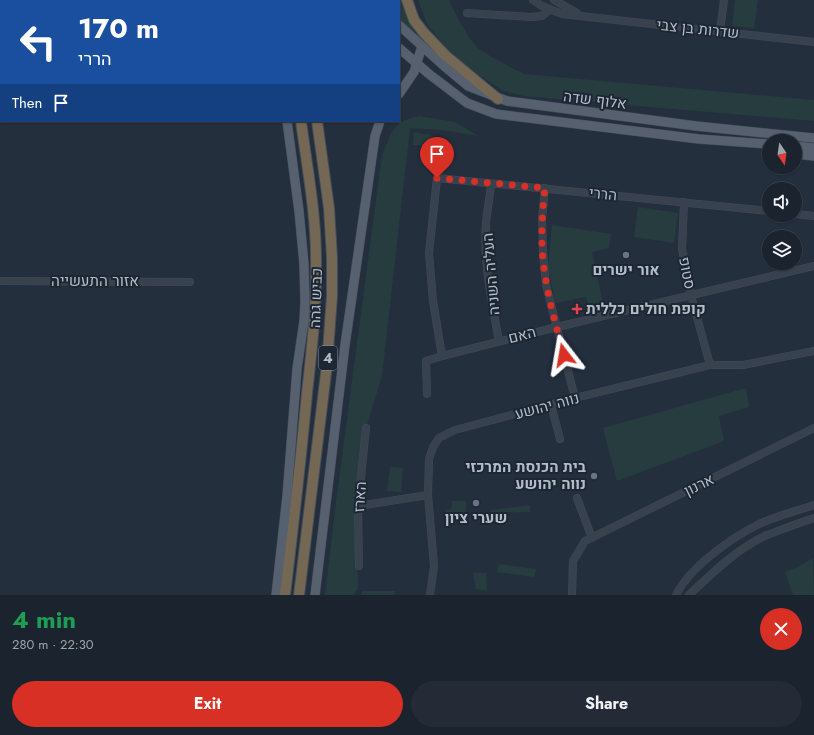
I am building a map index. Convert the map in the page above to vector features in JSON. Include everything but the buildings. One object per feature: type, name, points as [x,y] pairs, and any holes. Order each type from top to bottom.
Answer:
[{"type":"highway","points":[[407,0],[414,20],[424,33],[445,55],[498,99]]},
{"type":"highway","name":"כביש גהה","points":[[285,595],[314,336],[316,295],[316,258],[313,210],[301,122]]},
{"type":"highway","name":"כביש גהה","points":[[299,595],[327,365],[332,296],[332,258],[329,208],[317,122]]},
{"type":"main road","name":"אלוף שדה","points":[[400,26],[468,86],[498,99],[521,104],[696,126],[814,138]]},
{"type":"main road","points":[[401,91],[414,72],[422,46]]},
{"type":"main road","name":"אלוף שדה","points":[[400,49],[429,74],[467,103],[496,114],[670,136],[762,143]]},
{"type":"main road","points":[[401,91],[418,77],[423,74],[429,74]]},
{"type":"main road","points":[[276,595],[297,369],[304,321],[305,283],[299,211],[287,122]]},
{"type":"main road","points":[[315,595],[345,345],[375,136],[380,122]]},
{"type":"main road","points":[[696,126],[814,135]]},
{"type":"main road","points":[[670,136],[762,149]]},
{"type":"main road","points":[[802,147],[814,148]]},
{"type":"main road","points":[[802,155],[814,156]]},
{"type":"main road","points":[[271,595],[282,543]]},
{"type":"street","points":[[533,0],[549,10],[562,14],[583,15]]},
{"type":"street","points":[[554,0],[571,11],[583,15]]},
{"type":"street","points":[[720,31],[724,0]]},
{"type":"street","points":[[467,13],[531,17],[542,16],[549,10]]},
{"type":"street","name":"שדרות בן צבי","points":[[583,15],[814,42]]},
{"type":"street","name":"הררי","points":[[442,356],[433,301],[429,253],[437,178],[762,210]]},
{"type":"street","name":"העליה השניה","points":[[491,184],[486,225],[487,263],[491,297],[499,341]]},
{"type":"street","points":[[545,188],[542,219],[546,286],[575,398]]},
{"type":"street","name":"סטופ","points":[[684,202],[682,249],[691,295],[710,365]]},
{"type":"street","points":[[802,215],[814,216]]},
{"type":"street","name":"האם","points":[[427,394],[426,361],[557,326],[814,266]]},
{"type":"street","name":"אזור התעשייה","points":[[0,281],[190,282]]},
{"type":"street","name":"נווה יהושע","points":[[430,595],[434,566],[428,495],[429,459],[433,446],[439,438],[455,430],[575,398],[710,365],[743,365],[814,351]]},
{"type":"street","points":[[551,405],[560,439]]},
{"type":"street","name":"הארז","points":[[359,566],[358,506],[366,428]]},
{"type":"street","name":"ארנון","points":[[572,595],[573,561],[584,542],[814,428]]},
{"type":"street","points":[[358,506],[428,495]]},
{"type":"street","points":[[577,498],[592,538]]},
{"type":"street","points":[[676,595],[692,574],[711,555],[735,538],[759,524],[814,505]]},
{"type":"street","points":[[689,595],[720,567],[743,550],[766,536],[814,518]]},
{"type":"street","points":[[735,538],[743,550]]},
{"type":"green space","points":[[400,0],[405,0],[418,30],[413,32],[400,21]]},
{"type":"green space","points":[[418,0],[449,0],[462,26],[478,48],[494,59],[524,74],[814,100],[814,121],[524,96],[503,91],[451,54],[427,24]]},
{"type":"green space","points":[[735,0],[758,0],[754,28],[732,26]]},
{"type":"green space","points":[[419,116],[455,122],[478,136],[442,130],[410,128],[382,376],[366,428],[357,557],[358,589],[353,595],[325,595],[382,155],[394,129],[403,121]]},
{"type":"green space","points":[[414,132],[431,135],[432,146],[413,145]]},
{"type":"green space","points":[[638,207],[678,213],[674,243],[634,237]]},
{"type":"green space","points":[[552,225],[611,234],[609,248],[592,252],[605,313],[591,316],[586,297],[555,303],[548,266]]},
{"type":"green space","points":[[746,388],[749,407],[719,416],[724,441],[617,481],[603,428]]},
{"type":"green space","points":[[390,467],[403,468],[401,492],[387,491]]},
{"type":"green space","points":[[452,501],[466,501],[466,510],[462,520],[446,521],[446,510],[451,509]]},
{"type":"green space","points":[[530,505],[530,512],[491,513],[491,510]]},
{"type":"green space","points":[[813,558],[814,595],[793,595],[785,572],[800,566]]},
{"type":"green space","points":[[499,564],[536,569],[534,577],[497,572]]},
{"type":"green space","points":[[473,573],[486,573],[487,591],[476,589]]},
{"type":"green space","points":[[362,591],[395,591],[394,595],[362,595]]},
{"type":"place","name":"אור ישרים","points":[[626,255]]},
{"type":"place","name":"קופת חולים כללית","points":[[577,309]]},
{"type":"place","name":"בית הכנסת המרכזי נווה יהושע","points":[[594,476]]},
{"type":"place","name":"שערי ציון","points":[[476,503]]},
{"type":"route","points":[[437,178],[545,188],[542,219],[546,286],[564,355]]}]
